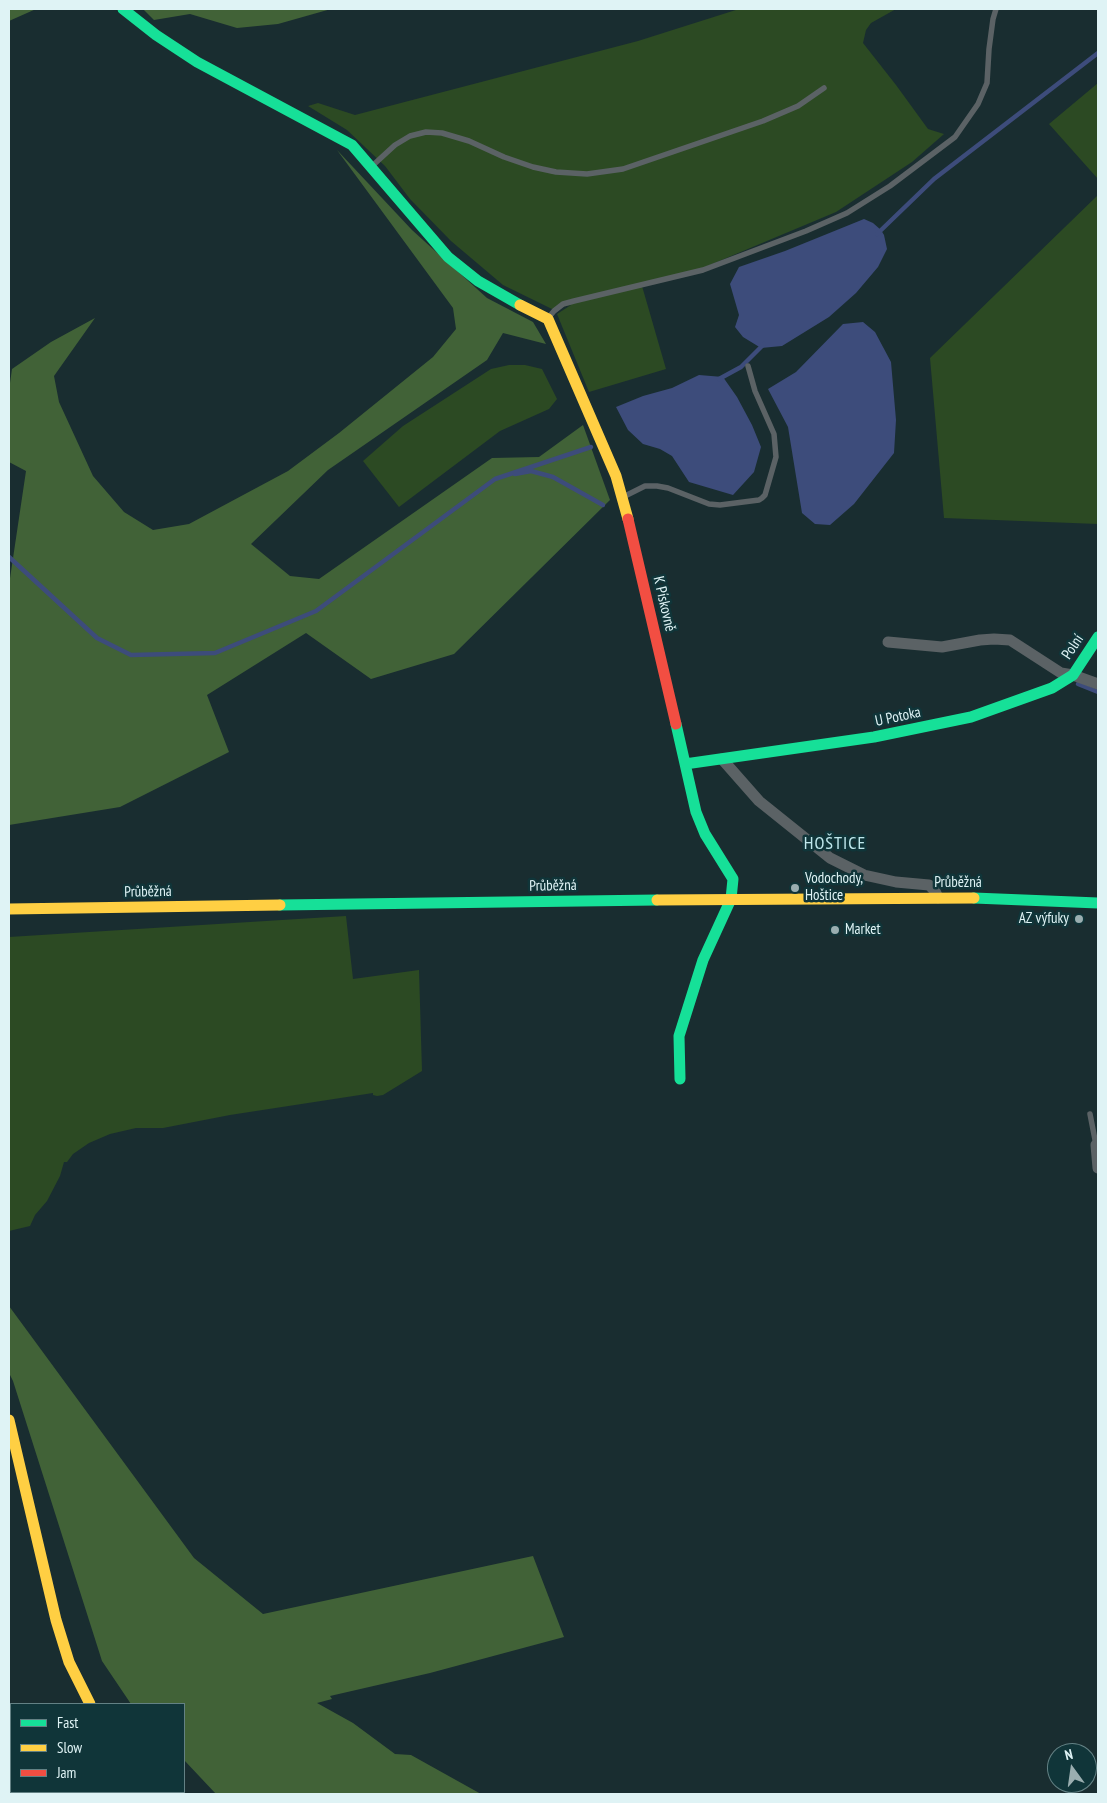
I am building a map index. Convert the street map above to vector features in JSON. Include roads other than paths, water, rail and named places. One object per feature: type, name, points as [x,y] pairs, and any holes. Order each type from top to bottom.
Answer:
[{"type":"street","points":[[123,9],[156,35],[197,62],[328,131],[352,146],[448,257],[478,280],[548,319]]},
{"type":"street","name":"K Pískovně","points":[[548,319],[595,423],[623,497],[696,812],[705,834],[733,879],[731,899]]},
{"type":"street","name":"Polní","points":[[1073,674],[1098,637]]},
{"type":"street","points":[[888,642],[942,647],[994,638],[1010,640],[1061,673],[1073,674],[1098,684]]},
{"type":"street","name":"U Potoka","points":[[685,764],[874,737],[971,717],[1052,688],[1073,674]]},
{"type":"street","points":[[722,759],[759,801],[830,858],[864,875],[896,882],[929,885],[935,890],[938,898]]},
{"type":"street","name":"Průběžná","points":[[9,909],[731,899],[984,898],[1098,903]]},
{"type":"street","points":[[680,1079],[679,1036],[704,960],[731,899]]},
{"type":"street","points":[[1097,1144],[1098,1168]]},
{"type":"street","points":[[9,1420],[56,1620],[69,1662],[90,1703]]},
{"type":"lane","points":[[548,319],[563,304],[574,300],[703,270],[806,231],[847,213],[890,186],[955,137],[978,104],[987,83],[989,49],[996,9]]},
{"type":"lane","points":[[371,167],[395,145],[410,136],[426,132],[442,132],[469,141],[504,157],[533,167],[556,172],[587,174],[623,169],[764,121],[798,106],[824,88]]},
{"type":"lane","points":[[623,497],[645,486],[668,488],[709,504],[720,505],[758,500],[765,495],[776,457],[774,434],[755,391],[748,366]]},
{"type":"lane","points":[[1090,1114],[1097,1144]]},
{"type":"water","points":[[864,219],[873,223],[881,230],[887,249],[878,267],[856,293],[829,317],[782,346],[761,348],[743,337],[735,327],[739,315],[730,284],[739,267],[785,251]]},
{"type":"water","points":[[863,322],[875,332],[891,362],[896,420],[894,453],[854,504],[830,525],[815,524],[802,513],[788,427],[768,389],[796,372],[843,324]]},
{"type":"water","points":[[699,375],[723,377],[737,397],[761,447],[754,472],[733,495],[689,482],[672,456],[660,449],[643,444],[628,430],[616,407],[643,396],[672,388]]},
{"type":"waterway","points":[[877,234],[934,179],[1098,53]]},
{"type":"waterway","points":[[719,379],[741,367],[764,344]]},
{"type":"waterway","points":[[9,557],[97,638],[131,655],[215,653],[316,611],[495,479],[591,447]]},
{"type":"waterway","points":[[515,474],[531,471],[553,477],[603,505]]},
{"type":"waterway","points":[[1078,684],[1098,692]]},
{"type":"place","name":"Vodochody, Hoštice","points":[[795,888]]},
{"type":"place","name":"AZ výfuky","points":[[1079,919]]},
{"type":"place","name":"Market","points":[[835,930]]},
{"type":"district","name":"HOŠTICE","points":[[835,844]]}]
